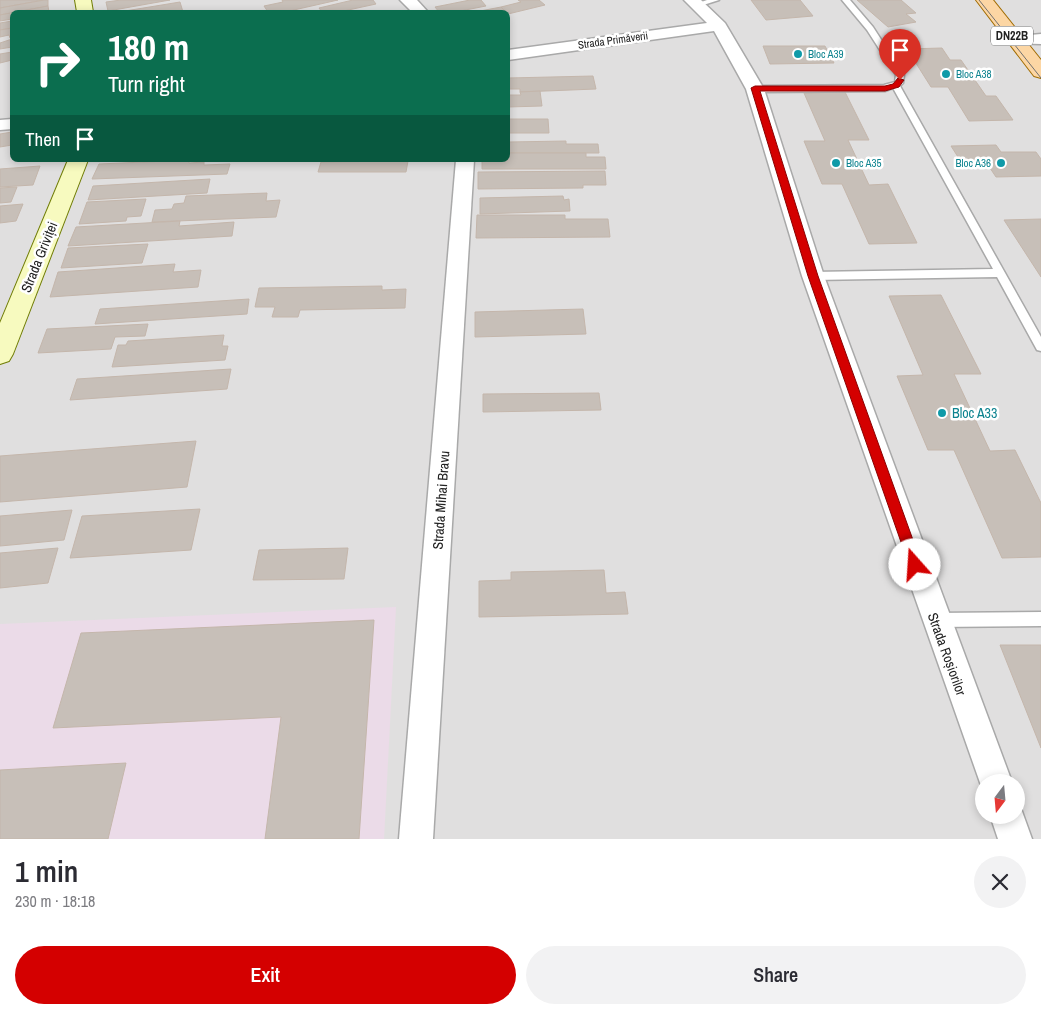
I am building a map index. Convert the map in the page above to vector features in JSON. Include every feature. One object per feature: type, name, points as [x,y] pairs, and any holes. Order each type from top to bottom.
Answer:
[{"type":"main road","name":"DN22B","points":[[984,0],[1041,72]]},
{"type":"main road","name":"Strada Griviței","points":[[0,354],[77,162]]},
{"type":"street","points":[[408,0],[418,10]]},
{"type":"street","name":"Strada Roșiorilor","points":[[701,2],[719,26],[755,88],[813,276],[934,620],[992,774]]},
{"type":"street","name":"Strada Primăverii","points":[[510,55],[719,26]]},
{"type":"street","points":[[1016,40],[1041,39]]},
{"type":"street","name":"Strada Mihai Bravu","points":[[416,839],[465,162]]},
{"type":"street","points":[[1010,824],[1016,839]]},
{"type":"lane","points":[[755,88],[885,88],[896,86],[900,76],[870,29],[846,0]]},
{"type":"lane","points":[[896,86],[1041,347]]},
{"type":"lane","points":[[813,276],[1000,273]]},
{"type":"lane","points":[[934,620],[1041,620]]},
{"type":"shaded area","points":[[0,0],[1041,0],[1041,839],[0,839]]},
{"type":"shaded area","points":[[396,607],[384,839],[0,839],[0,624]]},
{"type":"building","points":[[0,0],[44,0],[0,8]]},
{"type":"building","points":[[48,0],[48,6],[27,10],[10,10],[10,13],[0,15],[0,8]]},
{"type":"building","points":[[121,0],[170,0],[114,10],[108,10],[106,2]]},
{"type":"building","points":[[282,0],[338,0],[294,10],[267,10],[264,6],[283,2]]},
{"type":"building","points":[[353,0],[373,0],[376,4],[348,10],[320,10],[319,8]]},
{"type":"building","points":[[470,0],[481,0],[486,6],[465,10],[437,10],[435,7]]},
{"type":"building","points":[[518,0],[539,0],[545,5],[510,14],[510,10],[504,10],[501,7],[521,2]]},
{"type":"building","points":[[751,0],[800,0],[813,16],[766,20]]},
{"type":"building","points":[[857,0],[901,0],[916,13],[906,14],[916,22],[888,27]]},
{"type":"building","points":[[180,2],[182,10],[131,10]]},
{"type":"building","points":[[48,6],[49,10],[27,10]]},
{"type":"building","points":[[501,7],[504,10],[485,10]]},
{"type":"building","points":[[10,13],[10,19],[0,21],[0,15]]},
{"type":"building","points":[[10,21],[10,28],[0,30],[0,23]]},
{"type":"building","points":[[10,28],[10,38],[9,35],[0,37],[0,30]]},
{"type":"building","points":[[10,40],[10,47],[0,49],[0,43]]},
{"type":"building","name":"Bloc A39","points":[[763,46],[825,46],[834,63],[770,64]]},
{"type":"building","name":"Bloc A38","points":[[942,48],[950,60],[961,60],[986,96],[996,96],[1013,120],[969,121],[948,87],[931,87],[907,49]]},
{"type":"building","points":[[10,52],[10,60],[0,63],[0,54]]},
{"type":"building","points":[[593,76],[596,89],[520,92],[520,89],[510,89],[510,78]]},
{"type":"building","points":[[540,91],[542,106],[510,107],[510,95],[521,95],[520,92]]},
{"type":"building","name":"Bloc A35","points":[[845,92],[869,140],[848,140],[869,185],[888,184],[917,243],[869,244],[842,184],[822,184],[804,141],[825,141],[804,93]]},
{"type":"building","points":[[510,119],[548,119],[549,133],[510,133]]},
{"type":"building","points":[[10,132],[10,145],[0,147],[0,134]]},
{"type":"building","points":[[566,141],[566,144],[598,144],[599,153],[510,153],[510,142]]},
{"type":"building","name":"Bloc A36","points":[[996,145],[1001,152],[1036,152],[1041,159],[1041,176],[996,177],[990,168],[965,168],[951,146]]},
{"type":"building","points":[[510,153],[586,153],[586,157],[605,157],[606,169],[482,169],[482,162],[510,162]]},
{"type":"building","points":[[204,162],[204,165],[230,164],[227,174],[92,179],[99,164]]},
{"type":"building","points":[[321,162],[408,162],[406,172],[318,172]]},
{"type":"building","points":[[40,166],[33,185],[0,187],[0,169]]},
{"type":"building","points":[[605,171],[606,185],[583,185],[583,188],[478,189],[478,172]]},
{"type":"building","points":[[210,179],[207,193],[88,200],[93,186]]},
{"type":"building","points":[[17,187],[11,202],[0,203],[0,188]]},
{"type":"building","points":[[267,193],[266,201],[280,200],[276,217],[152,222],[155,210],[172,209],[174,204],[184,203],[186,196]]},
{"type":"building","points":[[563,196],[564,200],[569,199],[570,211],[480,214],[480,198]]},
{"type":"building","points":[[146,199],[141,216],[127,217],[126,221],[79,224],[87,202]]},
{"type":"building","points":[[23,204],[16,221],[0,223],[0,206]]},
{"type":"building","points":[[477,215],[565,215],[565,219],[608,219],[610,237],[476,238]]},
{"type":"building","points":[[1041,219],[1041,277],[1004,220]]},
{"type":"building","points":[[180,221],[179,226],[234,222],[232,236],[68,246],[76,227]]},
{"type":"building","points":[[148,244],[142,263],[61,268],[68,248]]},
{"type":"building","points":[[175,264],[173,272],[201,270],[198,287],[50,297],[58,272]]},
{"type":"building","points":[[382,286],[382,290],[406,289],[405,308],[300,310],[298,317],[272,317],[275,307],[255,307],[259,288]]},
{"type":"building","name":"Bloc A33","points":[[941,295],[981,374],[954,374],[990,451],[1015,450],[1041,503],[1041,557],[1002,558],[954,450],[928,450],[897,376],[923,375],[889,296]]},
{"type":"building","points":[[249,299],[247,314],[95,324],[100,309]]},
{"type":"building","points":[[583,309],[586,334],[475,337],[475,312]]},
{"type":"building","points":[[148,324],[145,336],[115,337],[111,349],[38,353],[47,329]]},
{"type":"building","points":[[224,335],[222,346],[228,346],[225,360],[112,367],[118,345],[126,345],[128,341]]},
{"type":"building","points":[[231,369],[227,389],[70,400],[77,379]]},
{"type":"building","points":[[599,393],[601,410],[483,412],[483,394]]},
{"type":"building","points":[[196,441],[187,487],[0,502],[0,456]]},
{"type":"building","points":[[200,509],[191,550],[70,558],[82,516]]},
{"type":"building","points":[[72,510],[64,540],[0,546],[0,516]]},
{"type":"building","points":[[58,548],[48,583],[0,588],[0,553]]},
{"type":"building","points":[[348,548],[344,579],[253,580],[259,550]]},
{"type":"building","points":[[604,570],[606,593],[625,592],[628,614],[479,617],[479,581],[511,580],[511,572]]},
{"type":"building","points":[[374,620],[359,839],[265,839],[281,717],[53,728],[81,633]]},
{"type":"building","points":[[1000,645],[1041,645],[1041,748]]},
{"type":"building","points":[[126,763],[108,839],[0,839],[0,770]]},
{"type":"tram line","points":[[979,0],[1041,78]]},
{"type":"place","name":"Bloc A39","points":[[798,54]]},
{"type":"place","name":"Bloc A38","points":[[946,74]]},
{"type":"place","name":"Bloc A35","points":[[836,163]]},
{"type":"place","name":"Bloc A36","points":[[1001,163]]},
{"type":"place","name":"Bloc A33","points":[[942,413]]},
{"type":"route","points":[[900,80],[896,86],[891,88],[755,88],[813,276],[915,565]]}]
